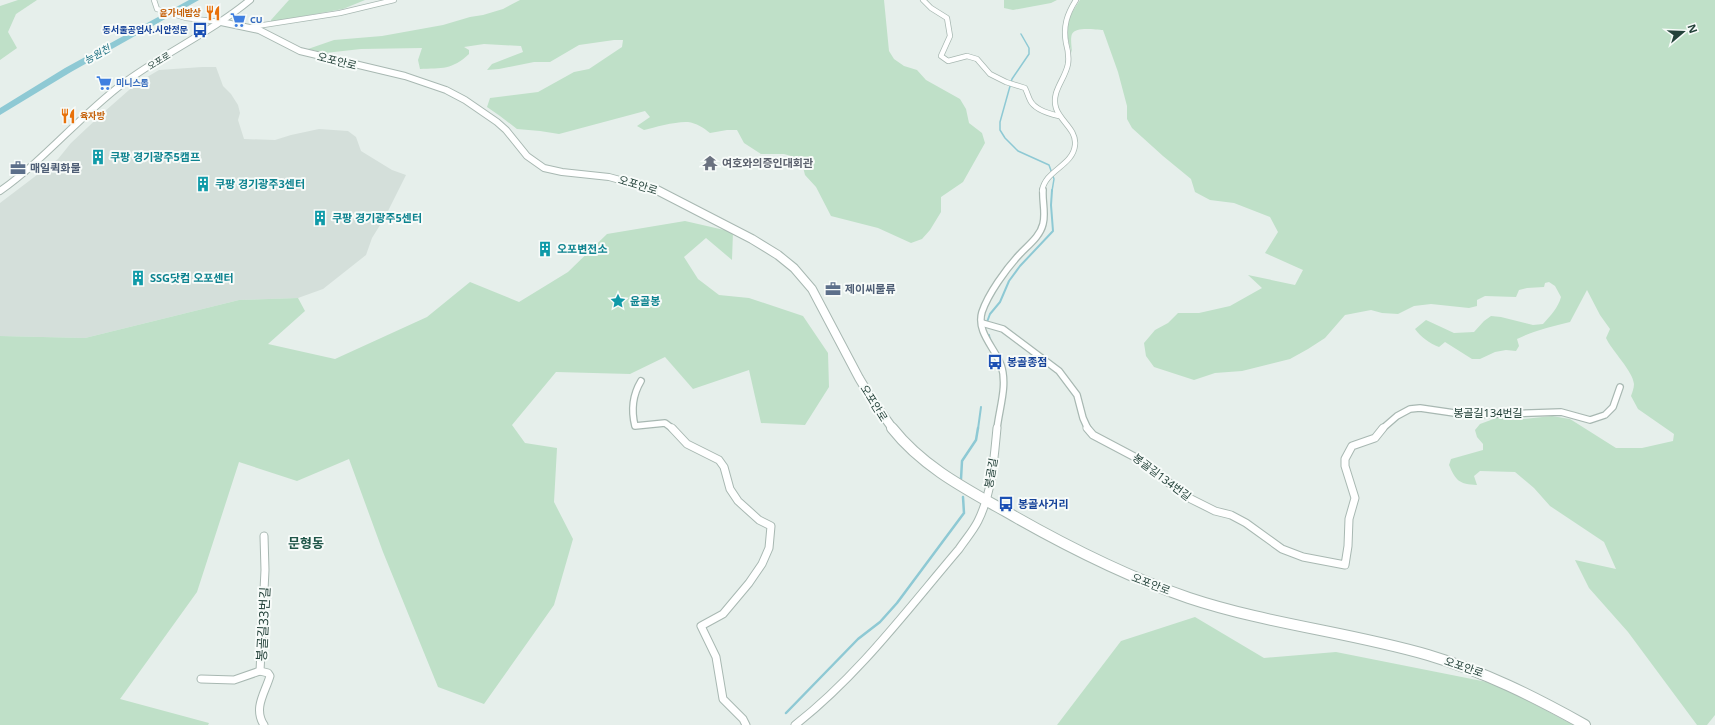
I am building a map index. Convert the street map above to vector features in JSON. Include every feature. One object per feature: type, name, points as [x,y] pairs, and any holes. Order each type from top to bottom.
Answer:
[{"type":"street","points":[[154,0],[158,9],[186,18],[221,22]]},
{"type":"street","name":"오포로","points":[[0,190],[43,158],[121,85],[221,22],[250,0]]},
{"type":"street","points":[[251,28],[378,5],[394,0]]},
{"type":"street","points":[[923,0],[931,8],[948,18],[950,36],[941,56],[945,60],[948,61],[962,57],[972,57],[977,59],[990,74],[1006,82],[1025,88],[1030,101],[1033,104],[1048,113],[1059,116]]},
{"type":"street","points":[[982,323],[983,312],[1003,277],[1013,262],[1042,227],[1044,216],[1043,186],[1051,174],[1069,157],[1075,148],[1073,136],[1059,116],[1055,106],[1054,96],[1068,60],[1064,26],[1076,0]]},
{"type":"street","name":"오포안로","points":[[221,22],[251,28],[270,35],[299,51],[404,76],[443,89],[464,100],[499,123],[506,129],[528,159],[534,163],[556,171],[608,176],[659,191],[768,247],[792,266],[812,290],[865,389],[887,424],[902,442],[918,457],[936,470],[1034,528],[1088,556],[1138,579],[1187,598],[1247,614],[1414,652],[1461,665],[1521,691],[1586,725]]},
{"type":"street","name":"봉골길","points":[[795,725],[818,707],[852,674],[948,561],[974,528],[986,499],[992,470],[1004,381],[1001,364],[984,334],[982,323]]},
{"type":"street","name":"봉골길134번길","points":[[982,323],[1003,329],[1059,371],[1076,395],[1087,428],[1093,435],[1146,463],[1175,488],[1191,499],[1215,511],[1232,515],[1246,523],[1282,549],[1304,557],[1345,565],[1348,546],[1349,519],[1355,498],[1345,466],[1345,458],[1352,446],[1375,438],[1385,426],[1403,412],[1410,409],[1420,408],[1468,415],[1561,412],[1590,420],[1605,415],[1613,407],[1620,387]]},
{"type":"street","points":[[640,381],[634,391],[632,415],[635,426],[665,423],[677,432],[686,444],[719,460],[724,467],[730,488],[738,501],[759,520],[771,526],[769,548],[742,592],[732,606],[722,614],[701,626],[716,657],[723,699],[743,719],[746,725]]},
{"type":"street","name":"봉골길33번길","points":[[264,536],[266,563],[260,650],[260,672],[268,673],[270,676],[261,696],[260,719],[264,725]]},
{"type":"street","points":[[201,679],[212,677],[230,680],[240,679],[260,672]]},
{"type":"shaded area","points":[[216,67],[223,86],[231,94],[238,105],[240,113],[238,120],[244,139],[275,140],[319,129],[348,131],[356,137],[361,151],[392,170],[406,175],[385,217],[372,238],[366,255],[323,289],[298,298],[239,300],[85,338],[0,336],[0,203],[58,159],[71,143],[137,83],[159,70]]},
{"type":"green space","points":[[18,0],[37,0],[16,14],[8,32],[17,48],[0,60],[0,6]]},
{"type":"green space","points":[[289,0],[365,0],[343,9],[271,22],[271,20]]},
{"type":"green space","points":[[520,0],[884,0],[889,51],[894,59],[904,66],[917,70],[926,80],[960,99],[966,109],[969,123],[982,133],[985,143],[963,182],[941,197],[941,212],[930,230],[922,239],[911,243],[878,228],[831,216],[816,187],[805,175],[801,159],[784,154],[761,154],[744,143],[737,130],[710,133],[697,125],[688,122],[678,122],[644,130],[637,126],[650,117],[645,111],[559,134],[517,129],[487,107],[490,98],[538,92],[574,72],[589,69],[622,47],[623,40],[579,45],[550,62],[534,62],[487,70],[492,64],[523,52],[521,46],[484,44],[464,47],[469,50],[469,54],[452,66],[420,69],[418,60],[422,48],[361,49],[325,53],[308,49],[334,40],[382,36],[443,25],[503,9]]},
{"type":"green space","points":[[1004,0],[1057,0],[1051,3],[1013,10],[1004,8]]},
{"type":"green space","points":[[1080,0],[1715,0],[1715,715],[1707,725],[1697,725],[1628,632],[1589,588],[1575,560],[1616,569],[1604,542],[1550,506],[1534,488],[1515,472],[1480,471],[1474,476],[1477,485],[1471,485],[1459,481],[1449,465],[1451,459],[1483,450],[1483,444],[1477,437],[1475,430],[1480,424],[1499,417],[1523,419],[1552,416],[1570,419],[1616,448],[1642,448],[1673,441],[1674,434],[1638,409],[1631,396],[1634,386],[1633,379],[1606,338],[1610,329],[1600,315],[1587,290],[1570,322],[1537,331],[1517,339],[1519,346],[1516,351],[1506,350],[1495,352],[1480,359],[1472,359],[1445,342],[1439,347],[1429,342],[1415,329],[1426,320],[1454,333],[1474,332],[1491,316],[1533,325],[1543,324],[1560,301],[1561,297],[1555,286],[1549,282],[1545,283],[1544,287],[1519,290],[1516,297],[1485,296],[1477,300],[1477,306],[1469,308],[1431,304],[1414,306],[1398,314],[1382,313],[1371,310],[1345,315],[1325,338],[1290,359],[1242,371],[1215,373],[1194,380],[1154,367],[1146,356],[1144,343],[1155,330],[1168,323],[1178,313],[1199,313],[1230,306],[1262,288],[1248,275],[1295,285],[1303,270],[1265,253],[1278,232],[1270,217],[1234,203],[1210,200],[1195,192],[1191,179],[1132,128],[1127,119],[1127,106],[1118,72],[1103,30],[1082,29],[1074,32],[1071,38],[1072,53],[1067,25],[1071,14]]},
{"type":"green space","points":[[685,221],[733,232],[732,260],[706,238],[684,257],[698,279],[719,295],[749,298],[803,316],[828,353],[829,387],[805,425],[761,423],[749,370],[693,389],[665,357],[630,374],[556,372],[512,425],[525,443],[557,448],[554,502],[573,539],[554,605],[484,704],[438,687],[383,552],[349,459],[297,481],[239,462],[197,592],[120,699],[209,723],[208,725],[0,725],[0,336],[85,338],[239,300],[298,298],[305,311],[268,344],[335,359],[427,317],[470,282],[519,302],[568,272],[607,234]]},
{"type":"green space","points":[[1195,617],[1264,658],[1336,652],[1497,684],[1573,725],[1057,725],[1121,641]]},
{"type":"waterway","name":"능원천","points":[[0,112],[68,70],[195,0]]},
{"type":"waterway","points":[[1021,34],[1029,48],[1029,54],[1012,79],[1000,122],[1000,130],[1005,138],[1018,151],[1049,165],[1054,179],[1052,191]]},
{"type":"waterway","points":[[987,322],[990,314],[1000,302],[1009,281],[1020,266],[1053,231],[1051,205],[1052,190]]},
{"type":"waterway","points":[[989,335],[990,341]]},
{"type":"waterway","points":[[978,429],[981,407]]},
{"type":"waterway","points":[[961,479],[962,461],[976,440],[978,428]]},
{"type":"waterway","points":[[786,713],[858,639],[880,622],[897,603],[964,513],[963,497]]},
{"type":"place","name":"윤가네밥상","points":[[213,13]]},
{"type":"place","name":"CU","points":[[238,20]]},
{"type":"place","name":"동서울공업사.시안정문","points":[[200,30]]},
{"type":"place","name":"미니스톱","points":[[104,83]]},
{"type":"place","name":"육자방","points":[[68,116]]},
{"type":"place","name":"쿠팡 경기광주5캠프","points":[[98,157]]},
{"type":"place","name":"여호와의증인대회관","points":[[710,163]]},
{"type":"place","name":"매일퀵화물","points":[[18,168]]},
{"type":"place","name":"쿠팡 경기광주3센터","points":[[203,184]]},
{"type":"place","name":"쿠팡 경기광주5센터","points":[[320,218]]},
{"type":"place","name":"오포변전소","points":[[545,249]]},
{"type":"place","name":"SSG닷컴 오포센터","points":[[138,278]]},
{"type":"place","name":"제이씨물류","points":[[833,289]]},
{"type":"place","name":"윤골봉","points":[[618,301]]},
{"type":"place","name":"봉골종점","points":[[995,362]]},
{"type":"place","name":"봉골사거리","points":[[1006,504]]},
{"type":"district","name":"문형동","points":[[306,543]]}]
